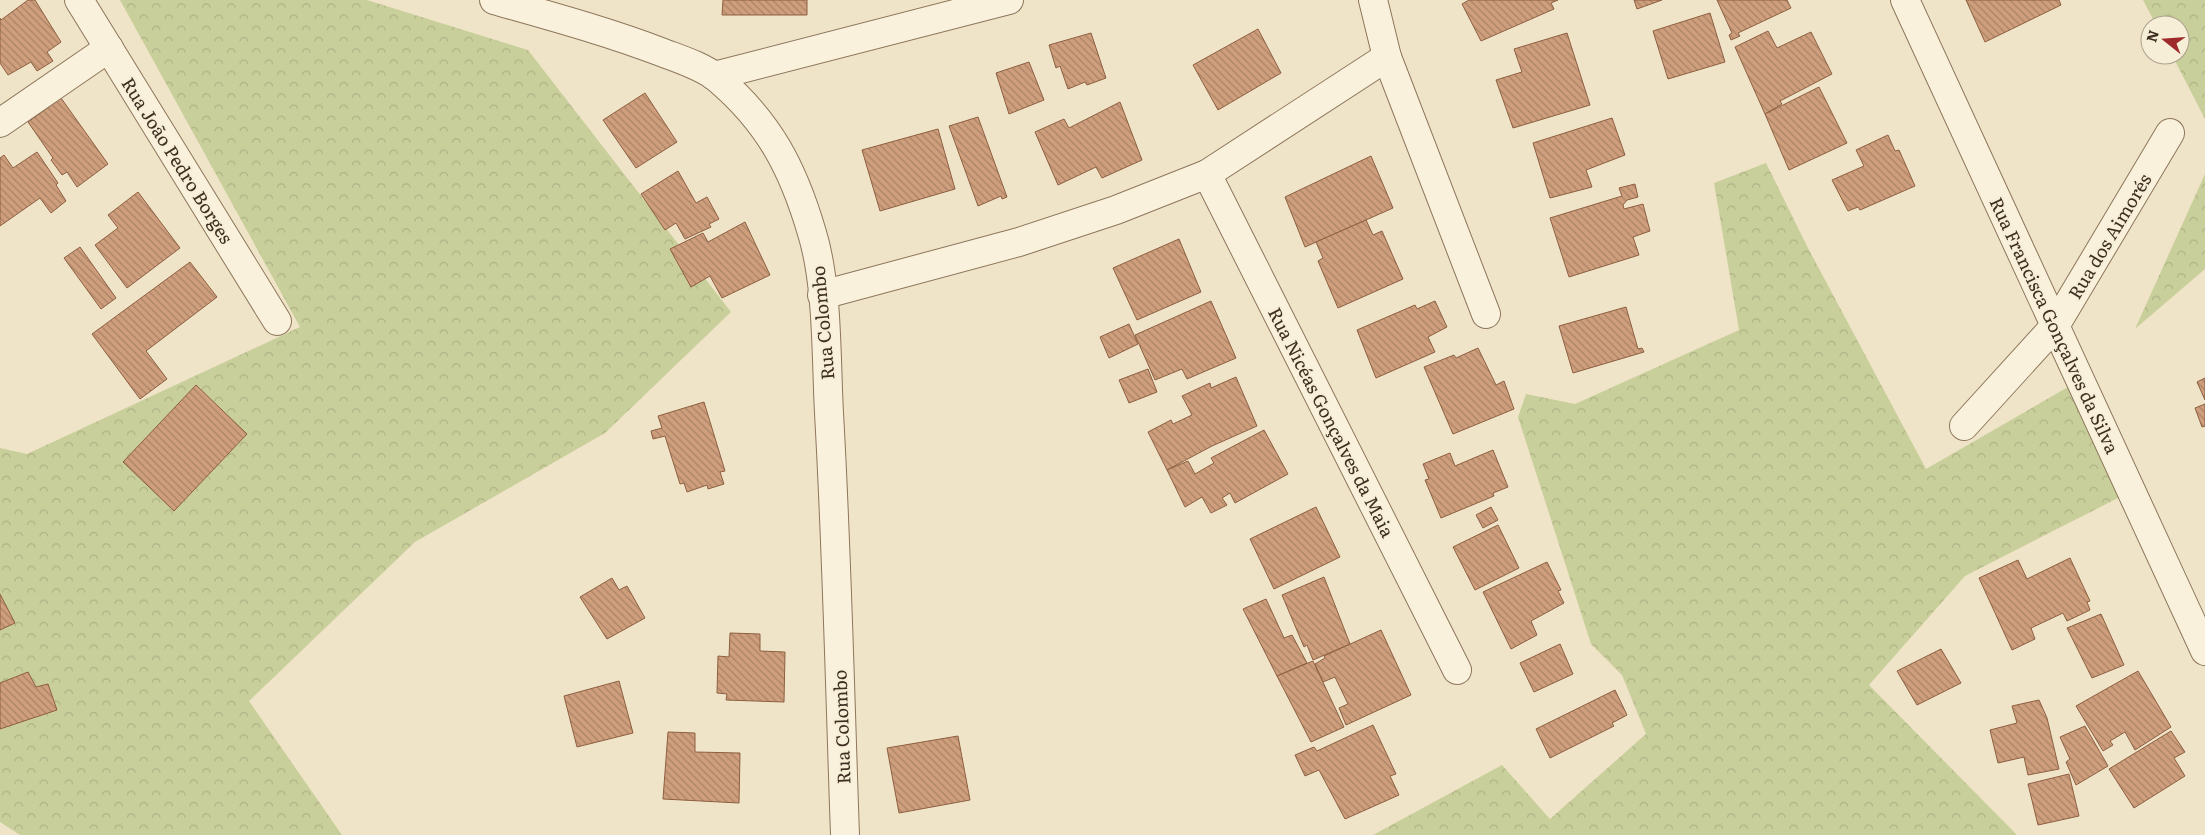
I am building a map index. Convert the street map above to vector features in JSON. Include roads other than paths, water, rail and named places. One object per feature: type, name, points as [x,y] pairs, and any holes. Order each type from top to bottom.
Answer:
[{"type":"street","name":"Rua João Pedro Borges","points":[[79,0],[277,321]]},
{"type":"street","name":"Rua Colombo","points":[[494,0],[610,32],[682,60],[714,76],[759,119],[782,155],[798,191],[813,236],[822,296],[834,490],[845,835]]},
{"type":"street","points":[[714,76],[1009,0]]},
{"type":"street","points":[[1373,0],[1387,58],[1486,314]]},
{"type":"street","name":"Rua Francisca Gonçalves da Silva","points":[[1905,0],[2205,651]]},
{"type":"street","points":[[0,123],[109,48]]},
{"type":"street","points":[[822,296],[1019,242],[1116,210],[1207,174],[1387,58]]},
{"type":"street","name":"Rua dos Aimorés","points":[[1964,426],[2056,326],[2170,133]]},
{"type":"street","name":"Rua Nicéas Gonçalves da Maia","points":[[1207,174],[1457,670]]}]
